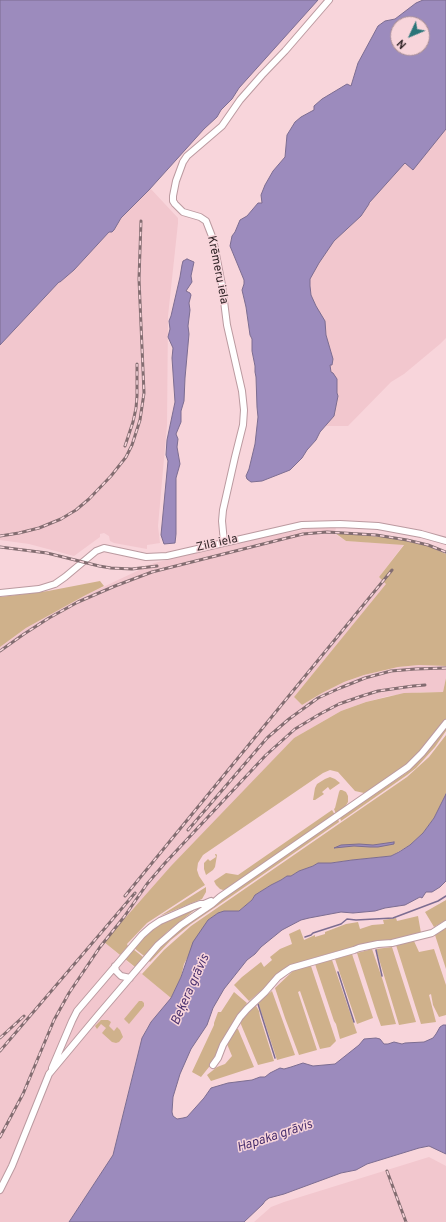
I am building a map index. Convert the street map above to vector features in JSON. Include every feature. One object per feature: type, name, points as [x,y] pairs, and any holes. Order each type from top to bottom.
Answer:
[{"type":"street","name":"Krēmeru iela","points":[[224,542],[222,521],[223,510],[243,425],[244,410],[242,391],[227,325],[222,286],[213,239],[206,221],[200,217],[183,212],[173,201],[173,196],[176,181],[183,162],[187,156],[222,126],[240,100],[329,0]]},
{"type":"street","name":"Zilā iela","points":[[0,593],[39,589],[55,584],[96,551],[104,548],[146,557],[167,556],[302,525],[340,524],[357,524],[385,528],[421,534],[446,541]]},
{"type":"street","points":[[49,1074],[112,998],[170,933],[408,767],[422,753],[446,723]]},
{"type":"street","points":[[0,1190],[12,1166],[49,1074],[75,1016],[98,985],[142,935],[151,927],[160,921],[220,897]]},
{"type":"street","points":[[213,1065],[218,1058],[223,1045],[246,1009],[265,992],[278,977],[291,968],[359,948],[378,944],[392,944],[432,933],[446,924]]},
{"type":"street","points":[[115,966],[116,971],[121,976],[130,978]]},
{"type":"shaded area","points":[[446,36],[446,338],[404,374],[391,382],[348,426],[325,426],[264,260]]},
{"type":"shaded area","points":[[150,188],[178,218],[168,316],[167,425],[158,526],[160,543],[147,545],[147,549],[114,543],[110,541],[109,536],[104,533],[100,534],[100,537],[74,556],[29,544],[0,540],[0,345],[59,282],[74,270],[109,232],[112,232],[121,218]]},
{"type":"shaded area","points":[[336,527],[335,534],[346,541],[404,544],[379,577],[387,584],[294,697],[302,705],[344,682],[364,675],[398,667],[419,665],[446,666],[446,678],[443,692],[421,692],[388,696],[366,702],[341,711],[294,738],[104,942],[171,998],[146,1029],[139,1049],[113,1155],[69,1222],[0,1222],[0,647],[26,628],[84,596],[154,563],[269,536],[308,529]]},
{"type":"shaded area","points":[[335,533],[393,538],[428,546],[446,554],[446,666],[419,665],[398,667],[364,675],[344,682],[302,705],[294,697],[386,584],[379,577],[404,545],[346,541]]},
{"type":"shaded area","points":[[100,581],[104,586],[26,628],[0,647],[0,597],[48,591]]},
{"type":"shaded area","points":[[446,678],[446,719],[420,752],[400,770],[370,791],[364,793],[355,791],[338,772],[330,770],[323,773],[203,855],[198,863],[197,870],[205,885],[147,923],[127,944],[128,946],[120,955],[104,942],[171,866],[294,738],[341,711],[366,702],[404,693],[443,692]]},
{"type":"shaded area","points":[[446,728],[446,731],[435,747],[416,768],[341,821],[340,818],[414,766]]},
{"type":"shaded area","points":[[446,735],[446,794],[434,818],[423,833],[410,845],[391,856],[331,863],[318,863],[291,876],[287,876],[271,885],[255,895],[252,900],[239,911],[218,913],[208,920],[184,964],[181,977],[171,998],[142,974],[164,950],[191,926],[407,777],[429,757]]},
{"type":"shaded area","points":[[330,777],[340,783],[330,790],[328,787],[322,792],[324,794],[313,800],[317,784]]},
{"type":"shaded area","points":[[340,790],[346,792],[348,802],[345,807],[336,814],[334,809]]},
{"type":"shaded area","points":[[332,810],[335,815],[227,889],[220,889],[216,885],[214,881],[226,873],[238,875]]},
{"type":"shaded area","points":[[338,819],[339,822],[191,924],[171,940],[150,962],[148,960],[170,938],[196,917]]},
{"type":"shaded area","points":[[215,854],[217,855],[215,867],[206,875],[204,863],[208,859],[210,861],[216,857]]},
{"type":"shaded area","points":[[206,887],[206,892],[202,899],[160,916]]},
{"type":"shaded area","points":[[446,900],[446,920],[434,927],[425,912]]},
{"type":"shaded area","points":[[197,908],[167,932],[144,956],[134,948],[152,929],[167,920]]},
{"type":"shaded area","points":[[418,916],[421,933],[387,941],[363,944],[290,966],[249,1001],[234,985],[261,962],[264,967],[272,960],[270,957],[280,949],[292,944],[289,934],[300,929],[304,940],[315,935],[315,937],[325,934],[325,932],[346,924],[358,922],[360,929],[372,925],[384,924],[383,920],[396,918],[397,921]]},
{"type":"shaded area","points":[[446,928],[446,969],[435,935]]},
{"type":"shaded area","points":[[414,941],[419,952],[434,949],[446,985],[446,1015],[439,1017],[433,1005],[431,994],[429,995],[436,1022],[421,1024],[396,945]]},
{"type":"shaded area","points":[[392,947],[416,1022],[399,1025],[376,949]]},
{"type":"shaded area","points":[[133,949],[143,957],[135,967],[125,959]]},
{"type":"shaded area","points":[[372,949],[396,1024],[381,1026],[357,953]]},
{"type":"shaded area","points":[[352,954],[373,1018],[357,1024],[335,959]]},
{"type":"shaded area","points":[[332,960],[357,1033],[340,1039],[315,964]]},
{"type":"shaded area","points":[[311,966],[336,1041],[330,1047],[320,1049],[300,991],[298,992],[317,1050],[299,1055],[275,988],[294,970]]},
{"type":"shaded area","points":[[272,991],[295,1055],[277,1060],[258,1002]]},
{"type":"shaded area","points":[[234,992],[247,1003],[235,1021],[213,1062],[201,1077],[192,1072],[214,1025],[218,1012],[221,1012]]},
{"type":"shaded area","points":[[139,1001],[144,1003],[144,1006],[129,1024],[124,1019]]},
{"type":"shaded area","points":[[255,1004],[259,1011],[274,1061],[258,1065],[240,1022],[247,1011]]},
{"type":"shaded area","points":[[101,1020],[108,1020],[111,1022],[109,1026],[114,1031],[117,1027],[120,1030],[123,1037],[119,1042],[112,1042],[102,1033],[106,1028],[101,1024],[97,1029],[95,1026]]},
{"type":"shaded area","points":[[235,1029],[238,1029],[254,1067],[211,1081],[207,1075],[217,1067],[225,1064],[232,1056],[227,1044]]},
{"type":"shaded area","points":[[429,1157],[446,1166],[446,1222],[254,1222],[271,1207],[284,1202]]},
{"type":"water","points":[[0,0],[318,0],[239,88],[217,117],[121,218],[114,230],[109,232],[74,270],[59,282],[0,345]]},
{"type":"water","points":[[423,0],[446,0],[446,129],[413,170],[405,163],[369,203],[361,216],[334,241],[310,279],[311,295],[325,321],[326,335],[333,359],[332,365],[330,365],[331,372],[337,379],[338,396],[334,416],[320,432],[316,440],[302,458],[290,470],[262,481],[251,482],[246,476],[255,444],[258,417],[256,377],[252,351],[252,339],[242,290],[244,280],[230,246],[232,236],[240,220],[247,216],[258,203],[262,203],[261,195],[265,185],[273,171],[285,157],[287,135],[295,122],[314,110],[314,106],[322,99],[347,84],[351,86],[358,63],[378,26],[385,21],[390,20],[390,56],[430,56],[430,16],[399,16],[416,3]]},
{"type":"water","points":[[187,259],[194,262],[191,276],[192,282],[186,291],[191,295],[189,303],[189,334],[184,401],[181,411],[181,422],[176,434],[178,439],[177,447],[180,464],[176,478],[176,534],[175,543],[164,544],[161,535],[168,461],[166,455],[167,440],[175,402],[172,358],[173,348],[168,337],[170,329],[169,321],[183,261]]},
{"type":"water","points":[[446,794],[446,881],[432,892],[426,892],[422,898],[420,897],[405,905],[375,911],[353,913],[341,912],[301,920],[282,930],[261,947],[247,960],[224,989],[213,1008],[207,1025],[191,1049],[180,1074],[173,1097],[172,1112],[173,1116],[177,1119],[187,1117],[211,1088],[228,1083],[265,1077],[280,1068],[284,1069],[303,1063],[313,1066],[335,1064],[359,1045],[364,1039],[380,1039],[384,1044],[394,1042],[402,1044],[424,1042],[433,1038],[440,1027],[446,1025],[446,1154],[429,1146],[367,1164],[356,1170],[341,1173],[269,1198],[244,1222],[69,1222],[113,1155],[142,1038],[151,1022],[171,998],[181,977],[193,942],[208,920],[224,911],[239,911],[252,900],[255,895],[271,885],[287,876],[291,876],[318,863],[331,863],[391,856],[399,852],[410,845],[423,833],[434,818]]},
{"type":"water","points":[[394,842],[394,844],[378,847],[354,846],[334,848],[341,845],[373,845]]},
{"type":"waterway","points":[[305,937],[341,924],[347,919],[393,918],[438,901],[446,896]]},
{"type":"waterway","points":[[376,950],[382,976]]},
{"type":"waterway","points":[[338,972],[354,1022]]},
{"type":"waterway","points":[[258,1004],[275,1058]]},
{"type":"railway","points":[[0,536],[39,528],[61,519],[76,510],[111,476],[126,457],[132,445],[140,420],[144,393],[139,279],[141,221]]},
{"type":"railway","points":[[125,446],[136,408],[137,364]]},
{"type":"railway","points":[[0,651],[49,618],[78,602],[115,586],[152,572],[303,534],[327,532],[376,535],[428,545],[446,552]]},
{"type":"railway","points":[[0,547],[47,553],[111,568],[132,569],[157,566]]},
{"type":"railway","points":[[125,896],[392,570]]},
{"type":"railway","points":[[188,830],[267,738],[289,719],[318,698],[365,678],[391,671],[446,668]]},
{"type":"railway","points":[[0,1137],[23,1094],[54,1020],[69,993],[100,947],[124,917],[147,884],[165,863],[266,755],[295,729],[339,704],[378,691],[425,685]]},
{"type":"railway","points":[[0,1051],[135,893]]},
{"type":"railway","points":[[0,1038],[24,1016]]},
{"type":"railway","points":[[387,1171],[406,1222]]},
{"type":"water label","name":"Beķera grāvis","points":[[191,990]]},
{"type":"water label","name":"Hapaka grāvis","points":[[275,1137]]}]
